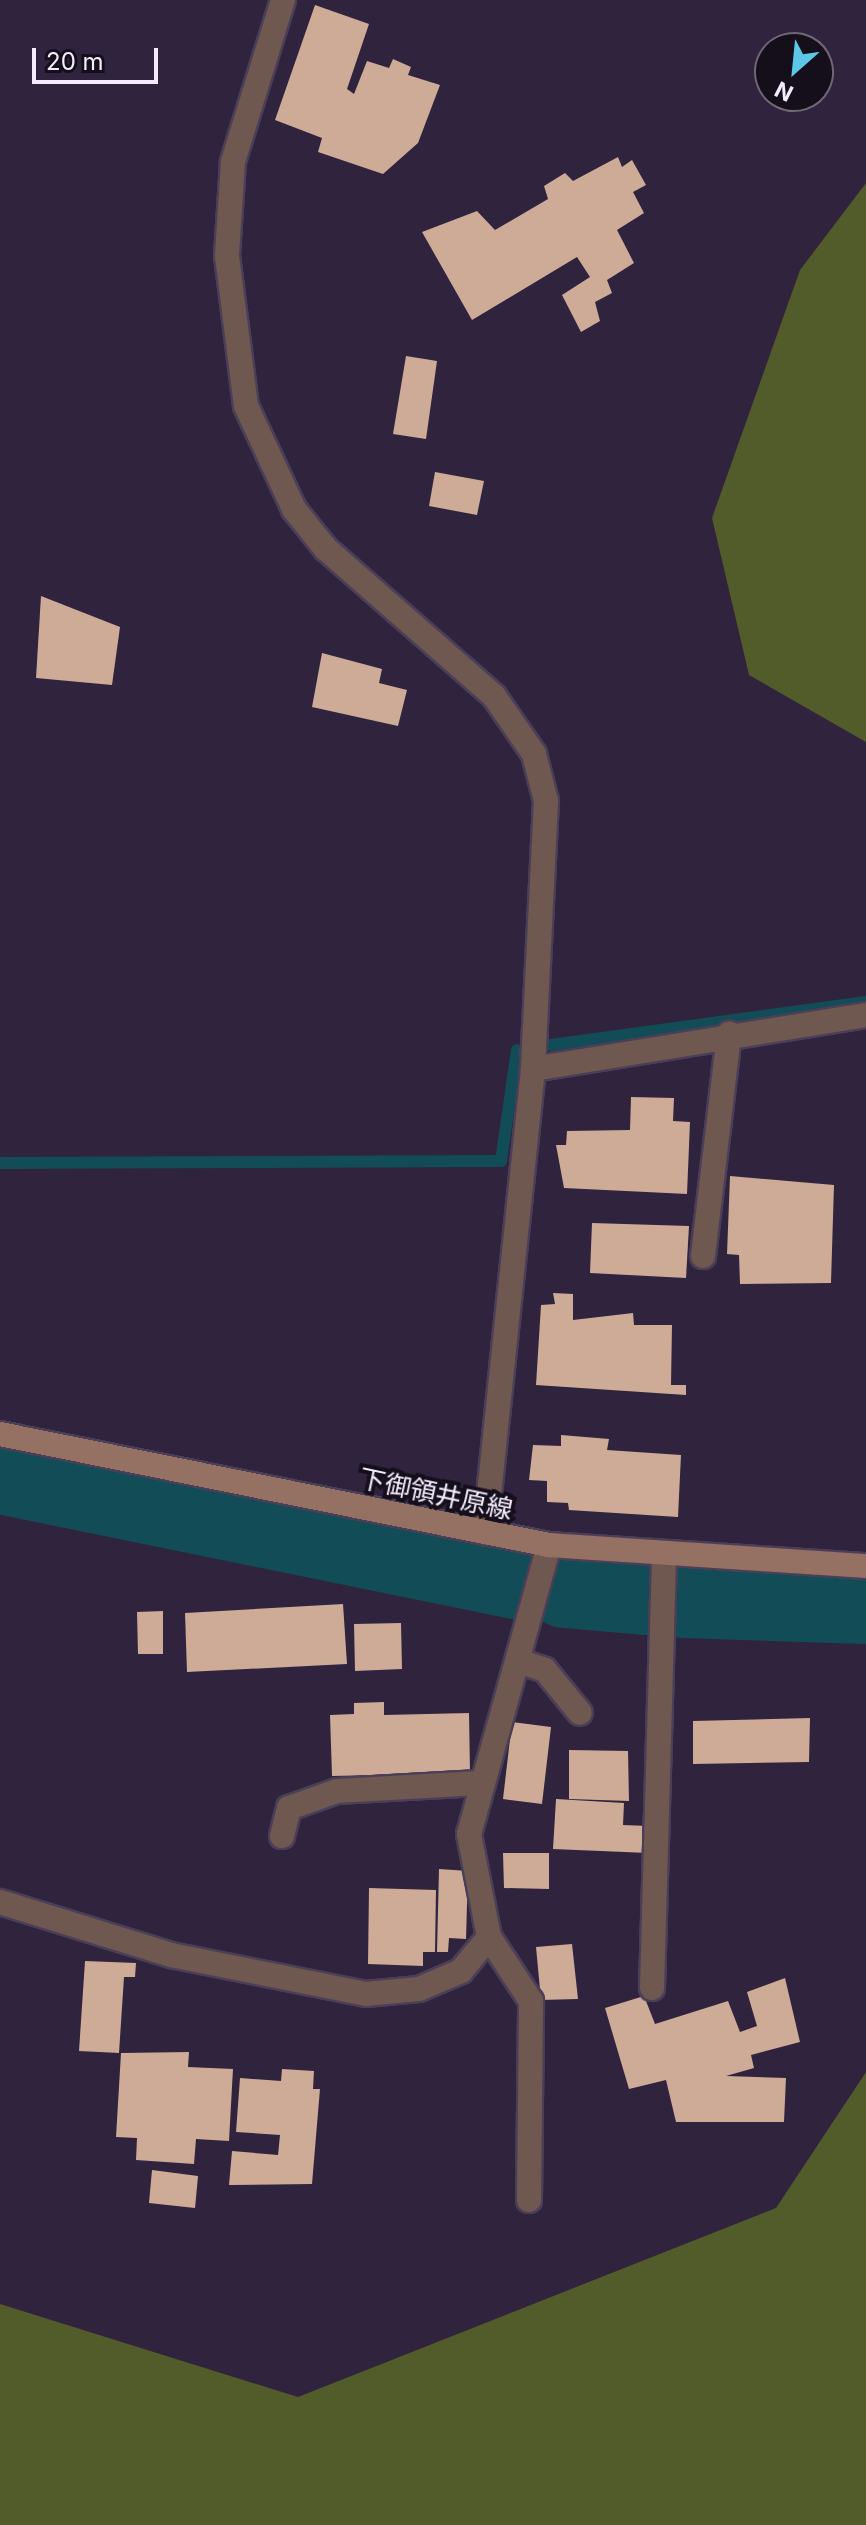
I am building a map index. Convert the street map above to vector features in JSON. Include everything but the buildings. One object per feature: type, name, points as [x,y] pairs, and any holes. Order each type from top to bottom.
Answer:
[{"type":"main road","name":"下御領井原線","points":[[0,1434],[549,1545],[664,1556],[866,1566]]},
{"type":"street","points":[[283,0],[233,162],[227,256],[246,406],[269,466],[326,549],[494,696],[534,754],[549,842],[533,1069],[485,1533]]},
{"type":"street","points":[[533,1069],[729,1034],[866,1015]]},
{"type":"street","points":[[703,1256],[729,1034]]},
{"type":"street","points":[[529,2200],[531,2001],[489,1937],[469,1834],[479,1783],[518,1661],[549,1545]]},
{"type":"street","points":[[652,1988],[664,1556]]},
{"type":"street","points":[[518,1661],[545,1670],[580,1713]]},
{"type":"street","points":[[282,1836],[289,1808],[337,1791],[479,1783]]},
{"type":"street","points":[[0,1902],[171,1955],[366,1994],[419,1989],[461,1971],[489,1937]]},
{"type":"green space","points":[[866,183],[866,742],[749,675],[712,518],[800,270]]},
{"type":"green space","points":[[866,2072],[866,2525],[0,2525],[0,2304],[298,2397],[776,2208]]},
{"type":"waterway","points":[[551,1045],[866,1002]]},
{"type":"waterway","points":[[0,1163],[501,1161],[517,1050]]},
{"type":"waterway","points":[[0,1476],[525,1583]]},
{"type":"waterway","points":[[564,1590],[648,1597]]},
{"type":"waterway","points":[[682,1600],[866,1606]]}]
